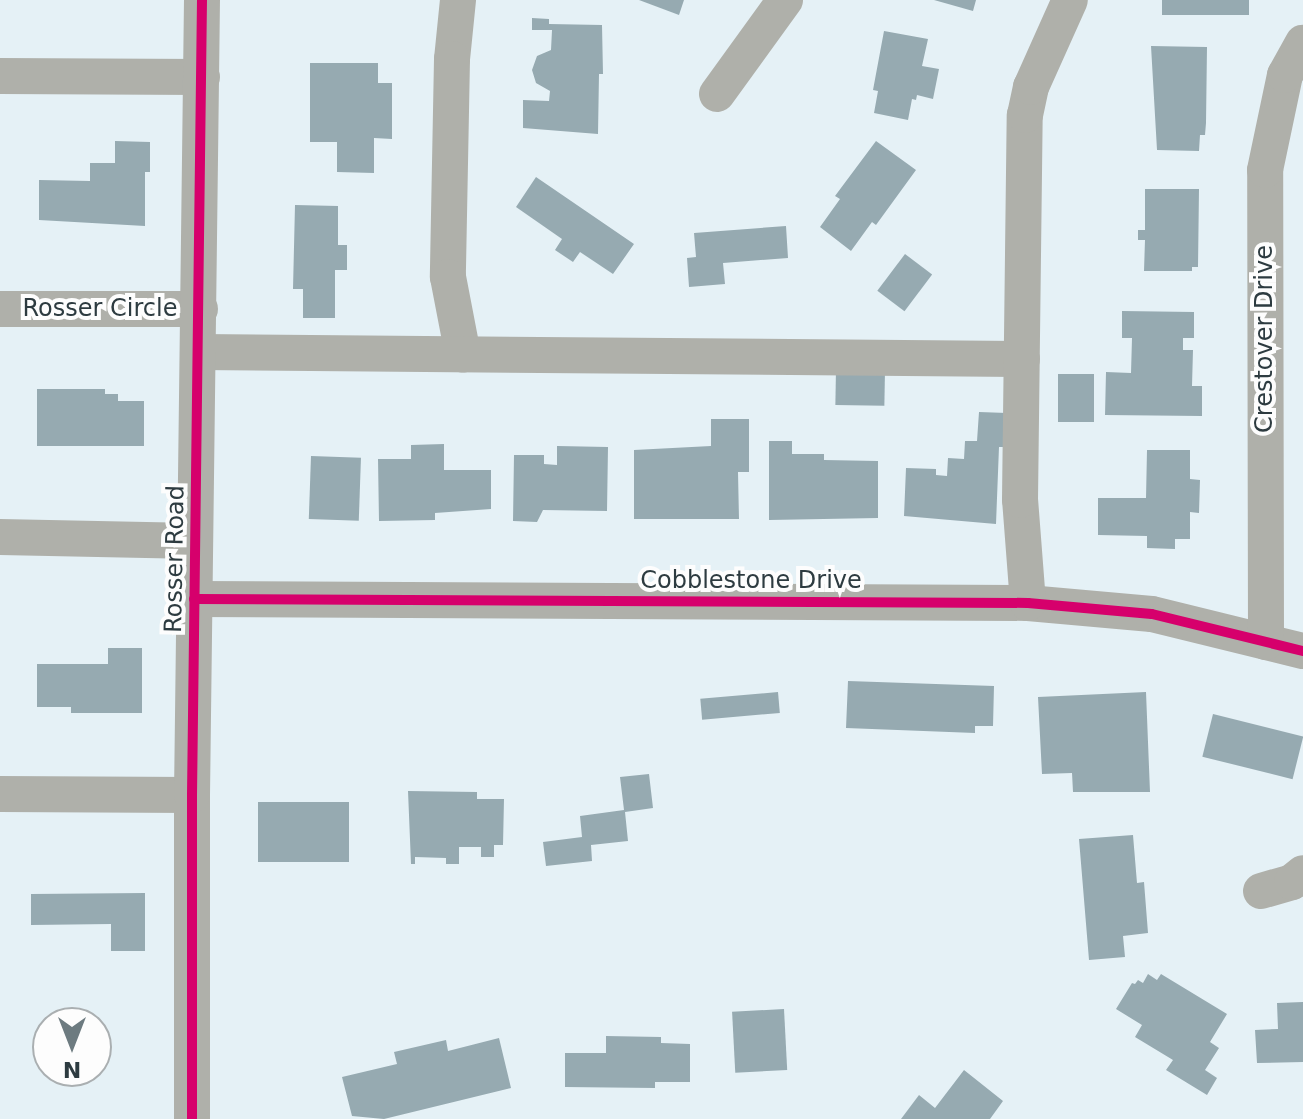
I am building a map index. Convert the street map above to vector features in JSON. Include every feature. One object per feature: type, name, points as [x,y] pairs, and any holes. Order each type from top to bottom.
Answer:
[{"type":"street","name":"Rosser Road","points":[[192,1119],[192,795],[202,0]]},
{"type":"street","points":[[458,0],[452,59],[448,277],[463,355]]},
{"type":"street","points":[[717,94],[785,0]]},
{"type":"street","points":[[1028,603],[1020,500],[1025,115],[1031,87],[1070,0]]},
{"type":"street","name":"Crestover Drive","points":[[1266,642],[1265,170],[1285,75],[1303,43]]},
{"type":"street","points":[[0,76],[202,77]]},
{"type":"street","name":"Rosser Circle","points":[[0,309],[200,309]]},
{"type":"street","points":[[199,352],[1022,359]]},
{"type":"street","points":[[0,537],[195,541]]},
{"type":"street","name":"Cobblestone Drive","points":[[194,599],[1028,603],[1152,614],[1303,651]]},
{"type":"street","points":[[0,794],[192,795]]},
{"type":"street","points":[[1261,891],[1292,882],[1303,873]]},
{"type":"building","points":[[639,0],[684,0],[679,15]]},
{"type":"building","points":[[934,0],[976,0],[973,11]]},
{"type":"building","points":[[1162,0],[1249,0],[1249,15],[1162,15]]},
{"type":"building","points":[[532,18],[549,19],[549,24],[602,25],[603,74],[599,74],[598,134],[523,128],[523,100],[549,101],[550,91],[536,83],[532,70],[537,56],[551,50],[552,30],[532,30]]},
{"type":"building","points":[[884,31],[928,39],[922,66],[939,69],[933,99],[917,95],[916,100],[912,99],[908,120],[874,113],[878,91],[873,90]]},
{"type":"building","points":[[1151,46],[1207,47],[1206,123],[1205,135],[1200,135],[1199,151],[1157,150]]},
{"type":"building","points":[[310,63],[378,63],[378,83],[392,83],[392,139],[374,138],[374,173],[337,172],[337,142],[310,142]]},
{"type":"building","points":[[115,141],[150,142],[150,172],[145,172],[145,226],[39,220],[39,180],[90,181],[90,163],[115,163]]},
{"type":"building","points":[[876,141],[916,170],[876,225],[872,222],[851,251],[820,227],[840,199],[835,196]]},
{"type":"building","points":[[536,177],[634,244],[613,274],[580,252],[573,262],[555,250],[562,239],[516,207]]},
{"type":"building","points":[[1145,189],[1199,189],[1198,267],[1192,267],[1192,271],[1144,271],[1145,240],[1138,240],[1138,230],[1145,230]]},
{"type":"building","points":[[295,205],[338,206],[338,245],[347,245],[347,270],[335,270],[335,318],[303,318],[303,289],[293,289]]},
{"type":"building","points":[[786,226],[788,258],[723,263],[725,284],[689,287],[687,258],[696,257],[694,233]]},
{"type":"building","points":[[905,254],[932,274],[904,311],[877,291]]},
{"type":"building","points":[[1122,311],[1194,312],[1194,338],[1183,338],[1183,350],[1193,350],[1192,386],[1202,386],[1202,416],[1105,415],[1106,372],[1131,373],[1132,338],[1122,338]]},
{"type":"building","points":[[836,369],[885,370],[884,406],[835,405]]},
{"type":"building","points":[[1058,374],[1094,374],[1094,422],[1058,422]]},
{"type":"building","points":[[37,389],[105,389],[105,394],[118,394],[118,401],[144,401],[144,446],[37,446]]},
{"type":"building","points":[[979,412],[1007,413],[1005,447],[999,447],[996,524],[904,516],[906,468],[936,469],[936,475],[947,476],[948,458],[964,459],[965,441],[977,441]]},
{"type":"building","points":[[711,419],[749,419],[749,472],[738,472],[739,519],[634,519],[634,450],[711,446]]},
{"type":"building","points":[[769,441],[792,441],[792,454],[824,454],[824,460],[878,461],[878,518],[769,520]]},
{"type":"building","points":[[444,444],[444,470],[491,470],[491,509],[435,513],[435,520],[379,521],[378,459],[411,459],[411,445]]},
{"type":"building","points":[[557,446],[608,447],[607,511],[543,510],[537,522],[513,521],[514,455],[544,455],[544,464],[557,465]]},
{"type":"building","points":[[1147,450],[1190,450],[1190,479],[1200,480],[1199,513],[1190,512],[1190,539],[1175,539],[1175,549],[1147,548],[1147,536],[1098,535],[1098,498],[1146,498]]},
{"type":"building","points":[[311,456],[361,458],[359,521],[309,519]]},
{"type":"building","points":[[108,648],[142,648],[142,713],[71,713],[71,707],[37,707],[37,664],[108,664]]},
{"type":"building","points":[[848,681],[994,686],[993,726],[975,726],[975,733],[846,728]]},
{"type":"building","points":[[778,692],[780,713],[702,720],[700,699]]},
{"type":"building","points":[[1146,692],[1150,792],[1073,792],[1072,773],[1042,774],[1038,697]]},
{"type":"building","points":[[1213,714],[1303,736],[1293,779],[1202,757]]},
{"type":"building","points":[[649,774],[653,808],[625,812],[628,841],[591,845],[592,861],[546,866],[543,842],[582,837],[580,816],[624,810],[620,777]]},
{"type":"building","points":[[408,791],[477,792],[477,799],[504,799],[503,845],[494,845],[494,857],[481,857],[481,847],[459,847],[459,864],[446,864],[446,858],[415,857],[415,864],[411,864]]},
{"type":"building","points":[[258,802],[349,802],[349,862],[258,862]]},
{"type":"building","points":[[1133,835],[1137,883],[1144,882],[1148,933],[1123,936],[1125,957],[1089,960],[1079,839]]},
{"type":"building","points":[[145,893],[145,951],[111,951],[111,924],[31,925],[31,894]]},
{"type":"building","points":[[1148,974],[1157,980],[1161,974],[1227,1014],[1210,1042],[1219,1048],[1205,1070],[1217,1078],[1207,1095],[1166,1070],[1173,1060],[1135,1037],[1142,1025],[1116,1009],[1132,983],[1138,980],[1143,983]]},
{"type":"building","points":[[1303,1002],[1303,1062],[1257,1063],[1255,1030],[1278,1029],[1277,1003]]},
{"type":"building","points":[[784,1009],[787,1070],[735,1073],[732,1012]]},
{"type":"building","points":[[606,1036],[661,1037],[661,1043],[690,1044],[690,1082],[655,1082],[655,1088],[565,1087],[565,1053],[606,1053]]},
{"type":"building","points":[[499,1038],[511,1088],[384,1119],[352,1116],[342,1077],[397,1064],[394,1052],[446,1040],[448,1051]]},
{"type":"building","points":[[964,1070],[1003,1101],[990,1119],[901,1119],[919,1095],[935,1108]]},
{"type":"cycle path","points":[[192,1119],[192,795],[202,0]]},
{"type":"cycle path","points":[[194,599],[1028,603],[1152,614],[1303,651]]}]
